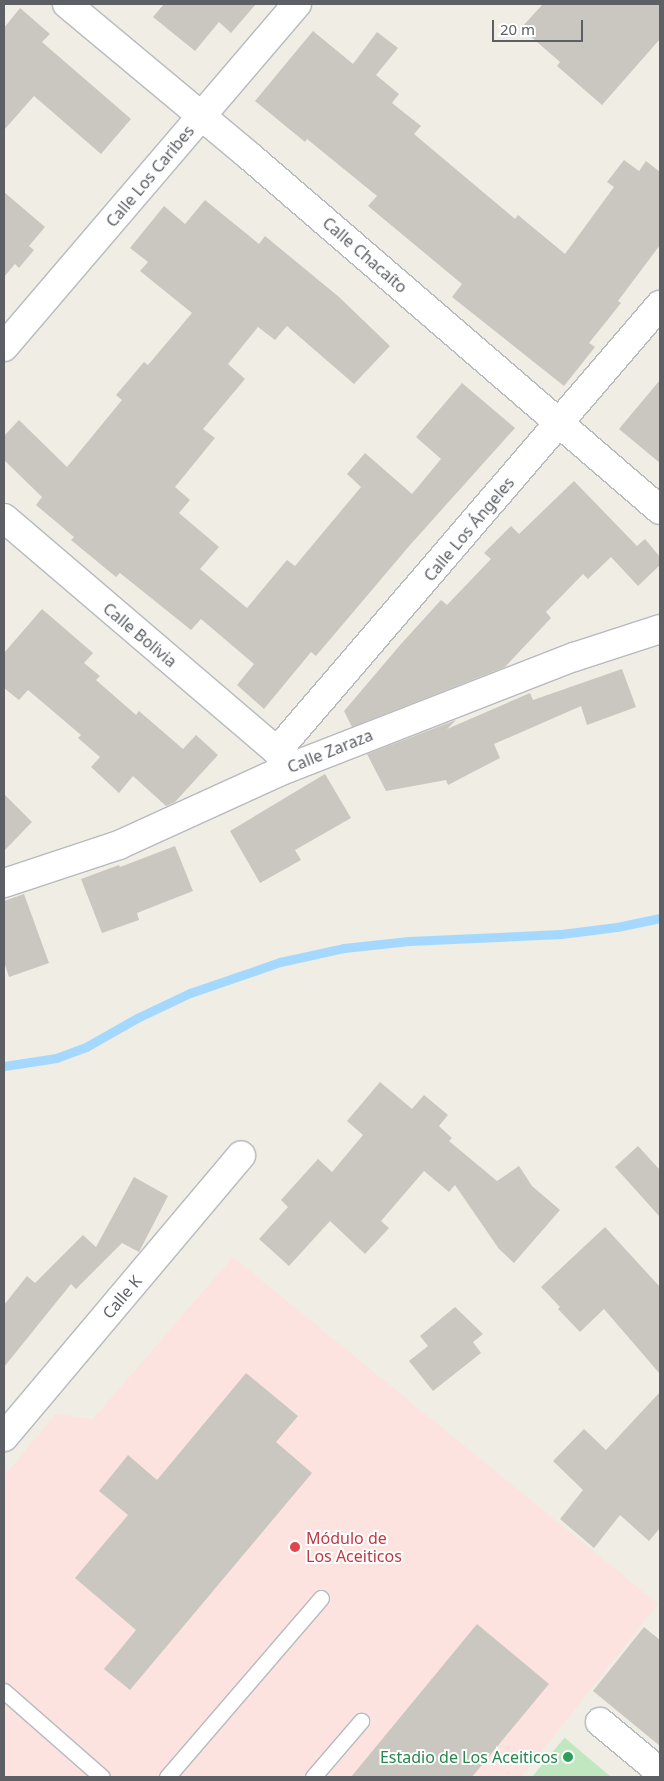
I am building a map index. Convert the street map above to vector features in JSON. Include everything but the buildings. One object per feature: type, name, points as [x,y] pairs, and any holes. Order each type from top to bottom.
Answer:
[{"type":"street","name":"Calle Chacaíto","points":[[66,4],[201,116],[660,510]]},
{"type":"street","name":"Calle Los Caribes","points":[[4,347],[296,4]]},
{"type":"street","name":"Calle Los Ángeles","points":[[281,760],[660,305]]},
{"type":"street","name":"Calle Bolivia","points":[[4,518],[281,760]]},
{"type":"street","name":"Calle Zaraza","points":[[4,883],[119,845],[281,760],[574,657],[660,629]]},
{"type":"street","name":"Calle K","points":[[4,1437],[241,1156]]},
{"type":"street","points":[[600,1722],[660,1772]]},
{"type":"lane","points":[[167,1777],[321,1598]]},
{"type":"lane","points":[[4,1691],[102,1777]]},
{"type":"lane","points":[[313,1777],[361,1721]]},
{"type":"shaded area","name":"Módulo de Los Aceiticos","points":[[233,1257],[658,1604],[521,1777],[4,1777],[4,1476],[56,1414],[93,1419]]},
{"type":"green space","name":"Estadio de Los Aceiticos","points":[[565,1738],[611,1777],[532,1777]]},
{"type":"waterway","points":[[4,1066],[56,1058],[86,1047],[137,1018],[190,993],[280,962],[344,948],[409,941],[561,934],[617,927],[660,918]]},
{"type":"place","name":"Módulo de Los Aceiticos","points":[[295,1547]]},
{"type":"place","name":"Estadio de Los Aceiticos","points":[[568,1757]]}]
